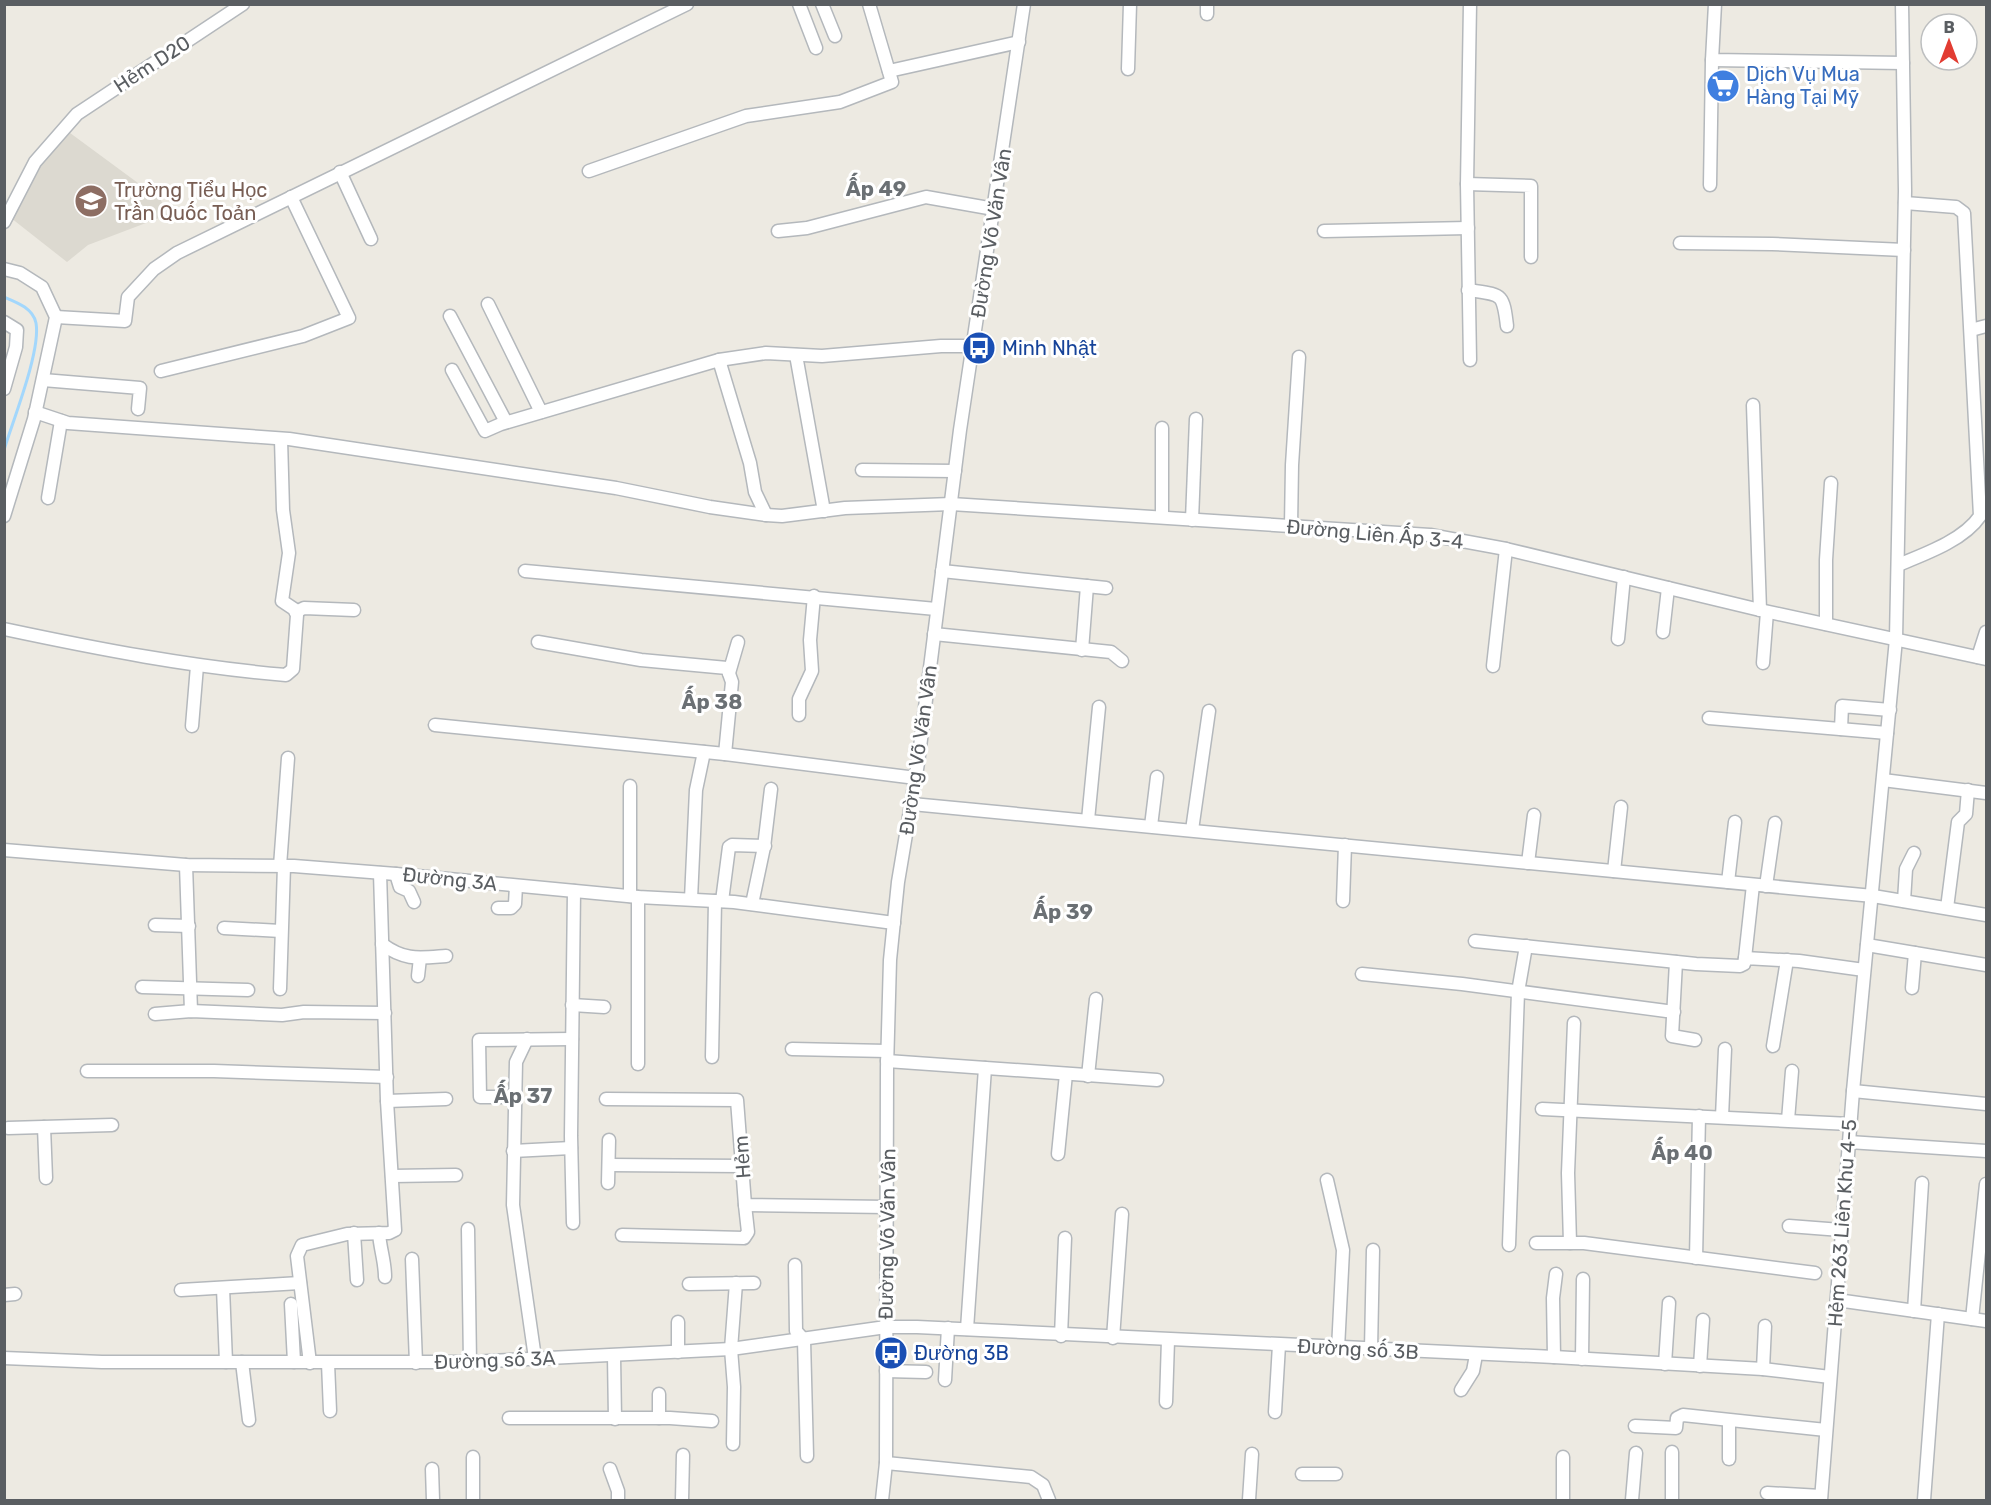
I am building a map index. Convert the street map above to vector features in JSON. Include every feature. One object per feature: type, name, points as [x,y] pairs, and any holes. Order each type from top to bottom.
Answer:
[{"type":"street","name":"Hẻm D20","points":[[4,222],[35,162],[64,127],[111,91],[243,4]]},
{"type":"street","points":[[56,317],[125,321],[128,318],[127,298],[160,265],[203,239],[527,84],[687,4]]},
{"type":"street","points":[[799,4],[816,48]]},
{"type":"street","points":[[822,4],[835,36]]},
{"type":"street","points":[[590,171],[746,116],[858,97],[892,82],[869,4]]},
{"type":"street","name":"Đường Võ Văn Vân","points":[[882,1500],[886,1463],[887,1056],[890,960],[955,471],[1024,4]]},
{"type":"street","points":[[1128,69],[1130,4]]},
{"type":"street","points":[[1470,4],[1467,184],[1470,360]]},
{"type":"street","points":[[1710,184],[1715,4]]},
{"type":"street","name":"Hẻm 263 Liên Khu 4-5","points":[[1821,1498],[1850,1124],[1896,639],[1905,203],[1902,4]]},
{"type":"street","points":[[889,71],[1019,42]]},
{"type":"street","points":[[1712,60],[1903,63]]},
{"type":"street","points":[[340,172],[371,239]]},
{"type":"street","points":[[1467,184],[1531,186],[1531,257]]},
{"type":"street","points":[[161,371],[303,336],[349,318],[291,197]]},
{"type":"street","points":[[777,231],[807,228],[926,197],[994,209]]},
{"type":"street","points":[[1898,565],[1920,556],[1973,527],[1983,514],[1980,394],[1971,330],[1964,213],[1956,207],[1905,203]]},
{"type":"street","points":[[1324,231],[1468,228]]},
{"type":"street","points":[[1680,243],[1772,244],[1904,250]]},
{"type":"street","points":[[4,269],[20,273],[42,287],[56,317],[36,412],[14,491],[4,516]]},
{"type":"street","points":[[1468,290],[1498,294],[1504,300],[1507,326]]},
{"type":"street","points":[[488,304],[541,412]]},
{"type":"street","points":[[450,316],[506,422]]},
{"type":"street","points":[[4,322],[17,330],[16,347],[4,389]]},
{"type":"street","points":[[1971,330],[1986,326]]},
{"type":"street","points":[[452,370],[485,431],[506,422],[719,360],[766,353],[822,356],[918,347],[973,346]]},
{"type":"street","points":[[796,355],[824,511]]},
{"type":"street","points":[[1291,526],[1299,357]]},
{"type":"street","points":[[719,360],[750,463],[755,492],[766,515]]},
{"type":"street","points":[[43,380],[140,388],[138,409]]},
{"type":"street","points":[[1753,405],[1763,611],[1763,663]]},
{"type":"street","name":"Đường Liên Ấp 3-4","points":[[36,412],[61,421],[281,439],[616,488],[710,507],[766,515],[782,516],[824,511],[951,504],[1430,535],[1506,549],[1763,611],[1982,658]]},
{"type":"street","points":[[1192,520],[1196,419]]},
{"type":"street","points":[[48,498],[61,421]]},
{"type":"street","points":[[1162,428],[1162,516]]},
{"type":"street","points":[[281,439],[283,510],[289,553],[282,601],[296,612]]},
{"type":"street","points":[[862,470],[955,471]]},
{"type":"street","points":[[1826,624],[1826,560],[1831,483]]},
{"type":"street","points":[[1493,666],[1506,549]]},
{"type":"street","points":[[525,571],[936,609]]},
{"type":"street","points":[[942,571],[1106,588]]},
{"type":"street","points":[[1618,639],[1624,578]]},
{"type":"street","points":[[1082,650],[1087,586]]},
{"type":"street","points":[[1663,632],[1668,588]]},
{"type":"street","points":[[799,715],[799,699],[812,671],[810,640],[814,596]]},
{"type":"street","points":[[296,612],[304,608],[354,610]]},
{"type":"street","points":[[4,629],[96,649],[197,666],[286,675],[293,669],[296,612]]},
{"type":"street","points":[[1982,658],[1986,632]]},
{"type":"street","points":[[934,634],[1111,652],[1122,661]]},
{"type":"street","points":[[538,642],[641,660],[712,664],[727,668],[732,682],[725,754]]},
{"type":"street","points":[[729,673],[738,642]]},
{"type":"street","points":[[192,726],[197,666]]},
{"type":"street","points":[[1841,729],[1842,706],[1890,710]]},
{"type":"street","points":[[1088,820],[1099,707]]},
{"type":"street","points":[[1192,830],[1209,711]]},
{"type":"street","points":[[1709,718],[1887,733]]},
{"type":"street","points":[[435,724],[725,754],[916,778]]},
{"type":"street","points":[[691,899],[696,790],[704,752]]},
{"type":"street","points":[[280,989],[282,866],[288,758]]},
{"type":"street","points":[[1151,826],[1157,777]]},
{"type":"street","points":[[1883,780],[1986,793]]},
{"type":"street","points":[[630,786],[639,1064]]},
{"type":"street","points":[[752,904],[765,846],[771,789]]},
{"type":"street","points":[[1947,908],[1958,822],[1966,814],[1968,790]]},
{"type":"street","points":[[912,804],[1873,896],[1986,915]]},
{"type":"street","points":[[1614,871],[1621,807]]},
{"type":"street","points":[[1528,863],[1534,815]]},
{"type":"street","points":[[1728,882],[1735,822]]},
{"type":"street","points":[[1767,886],[1775,823]]},
{"type":"street","points":[[712,1058],[719,901],[729,847],[732,845],[765,846]]},
{"type":"street","points":[[1342,901],[1346,845]]},
{"type":"street","name":"Đường 3A","points":[[4,850],[186,865],[282,866],[396,874],[634,897],[752,904],[894,923]]},
{"type":"street","points":[[1904,901],[1906,869],[1914,853]]},
{"type":"street","points":[[186,865],[191,1011]]},
{"type":"street","points":[[310,1363],[297,1256],[302,1245],[321,1238],[354,1233],[388,1233],[395,1230],[387,1101],[380,873]]},
{"type":"street","points":[[396,874],[400,886],[409,891],[414,902]]},
{"type":"street","points":[[1475,941],[1676,962],[1740,966],[1745,958],[1753,885]]},
{"type":"street","points":[[498,908],[511,908],[515,904],[516,886]]},
{"type":"street","points":[[573,1223],[571,1148],[574,891]]},
{"type":"street","points":[[154,925],[189,926]]},
{"type":"street","points":[[224,928],[281,931]]},
{"type":"street","points":[[382,944],[397,955],[420,958],[446,956]]},
{"type":"street","points":[[1867,945],[1986,965]]},
{"type":"street","points":[[1509,1245],[1518,992],[1526,946]]},
{"type":"street","points":[[1912,988],[1915,953]]},
{"type":"street","points":[[418,976],[420,958]]},
{"type":"street","points":[[1745,958],[1787,960],[1864,970]]},
{"type":"street","points":[[1773,1046],[1787,960]]},
{"type":"street","points":[[1676,962],[1672,1036],[1695,1040]]},
{"type":"street","points":[[1362,974],[1674,1012]]},
{"type":"street","points":[[142,987],[248,990]]},
{"type":"street","points":[[1088,1076],[1096,999]]},
{"type":"street","points":[[572,1005],[604,1007]]},
{"type":"street","points":[[155,1014],[191,1011],[282,1015],[304,1012],[385,1013]]},
{"type":"street","points":[[1570,1243],[1568,1173],[1574,1023]]},
{"type":"street","points":[[527,1039],[516,1062],[513,1151],[514,1217],[535,1358]]},
{"type":"street","points":[[515,1097],[480,1097],[479,1040],[572,1039]]},
{"type":"street","points":[[792,1049],[887,1056],[985,1068],[1156,1080]]},
{"type":"street","points":[[1722,1117],[1725,1049]]},
{"type":"street","points":[[967,1329],[985,1068]]},
{"type":"street","points":[[87,1071],[214,1071],[387,1077]]},
{"type":"street","points":[[1788,1120],[1792,1071]]},
{"type":"street","points":[[1058,1154],[1066,1074]]},
{"type":"street","points":[[1853,1091],[1986,1104]]},
{"type":"street","points":[[387,1101],[446,1099]]},
{"type":"street","name":"Hẻm","points":[[606,1099],[737,1100],[745,1204],[886,1207]]},
{"type":"street","points":[[1542,1109],[1850,1124]]},
{"type":"street","points":[[1696,1258],[1699,1116]]},
{"type":"street","points":[[8,1128],[112,1125]]},
{"type":"street","points":[[44,1127],[46,1178]]},
{"type":"street","points":[[608,1183],[609,1140]]},
{"type":"street","points":[[1849,1142],[1986,1151]]},
{"type":"street","points":[[513,1151],[571,1148]]},
{"type":"street","points":[[610,1165],[741,1166]]},
{"type":"street","points":[[392,1176],[456,1175]]},
{"type":"street","points":[[1327,1180],[1343,1250],[1338,1349]]},
{"type":"street","points":[[1914,1311],[1922,1183]]},
{"type":"street","points":[[1972,1319],[1986,1184]]},
{"type":"street","points":[[621,1235],[744,1238],[748,1232],[745,1204]]},
{"type":"street","points":[[1113,1338],[1116,1259],[1122,1214]]},
{"type":"street","points":[[1789,1226],[1841,1230]]},
{"type":"street","points":[[468,1229],[470,1362]]},
{"type":"street","points":[[354,1233],[357,1280]]},
{"type":"street","points":[[378,1233],[380,1250],[384,1257],[385,1277]]},
{"type":"street","points":[[1061,1336],[1065,1238]]},
{"type":"street","points":[[1536,1243],[1570,1243],[1815,1273]]},
{"type":"street","points":[[1371,1350],[1373,1250]]},
{"type":"street","points":[[412,1258],[416,1363]]},
{"type":"street","points":[[795,1265],[796,1331],[804,1340],[807,1456]]},
{"type":"street","points":[[1554,1357],[1553,1298],[1556,1274]]},
{"type":"street","points":[[1582,1359],[1583,1279]]},
{"type":"street","points":[[689,1284],[754,1282]]},
{"type":"street","points":[[182,1290],[300,1283]]},
{"type":"street","points":[[733,1444],[734,1387],[731,1349],[736,1283]]},
{"type":"street","points":[[223,1288],[226,1362]]},
{"type":"street","points":[[1837,1300],[1986,1321]]},
{"type":"street","points":[[1665,1364],[1669,1303]]},
{"type":"street","points":[[291,1304],[294,1362]]},
{"type":"street","points":[[1924,1500],[1938,1314]]},
{"type":"street","points":[[1700,1366],[1703,1320]]},
{"type":"street","points":[[678,1322],[678,1352]]},
{"type":"street","points":[[1763,1370],[1765,1326]]},
{"type":"street","name":"Đường số 3B","points":[[886,1327],[1554,1357],[1763,1370],[1830,1377]]},
{"type":"street","name":"Đường số 3A","points":[[4,1358],[102,1362],[470,1362],[731,1349],[886,1327]]},
{"type":"street","points":[[945,1380],[948,1328]]},
{"type":"street","points":[[1166,1402],[1168,1340]]},
{"type":"street","points":[[1275,1412],[1285,1345]]},
{"type":"street","points":[[1461,1390],[1467,1385],[1473,1371],[1476,1355]]},
{"type":"street","points":[[614,1356],[615,1419]]},
{"type":"street","points":[[242,1362],[249,1420]]},
{"type":"street","points":[[328,1363],[330,1411]]},
{"type":"street","points":[[886,1371],[926,1372]]},
{"type":"street","points":[[659,1394],[659,1418]]},
{"type":"street","points":[[1635,1426],[1676,1428],[1677,1418],[1683,1415],[1826,1430]]},
{"type":"street","points":[[509,1418],[659,1418],[712,1421]]},
{"type":"street","points":[[1729,1421],[1729,1459]]},
{"type":"street","points":[[1672,1452],[1672,1500]]},
{"type":"street","points":[[1249,1500],[1252,1454]]},
{"type":"street","points":[[1632,1500],[1636,1454]]},
{"type":"street","points":[[682,1455],[682,1500]]},
{"type":"street","points":[[473,1457],[473,1500]]},
{"type":"street","points":[[1563,1457],[1563,1500]]},
{"type":"street","points":[[886,1463],[1031,1477],[1043,1485],[1049,1500]]},
{"type":"street","points":[[432,1469],[433,1500]]},
{"type":"street","points":[[610,1469],[618,1491],[618,1500]]},
{"type":"street","points":[[1302,1474],[1336,1474]]},
{"type":"street","points":[[1767,1493],[1821,1498]]},
{"type":"shaded area","name":"Trường Tiểu Học Trần Quốc Toản","points":[[66,130],[142,186],[153,181],[167,215],[88,245],[67,262],[11,218],[38,164]]},
{"type":"waterway","points":[[4,297],[23,306],[31,313],[36,323],[30,368],[4,450]]},
{"type":"place","name":"Dịch Vụ Mua Hàng Tại Mỹ","points":[[1723,86]]},
{"type":"place","name":"Trường Tiểu Học Trần Quốc Toản","points":[[91,201]]},
{"type":"place","name":"Minh Nhật","points":[[979,348]]},
{"type":"place","name":"Đường 3B","points":[[891,1353]]},
{"type":"district","name":"Ấp 49","points":[[876,189]]},
{"type":"district","name":"Ấp 38","points":[[712,702]]},
{"type":"district","name":"Ấp 39","points":[[1063,912]]},
{"type":"district","name":"Ấp 37","points":[[523,1096]]},
{"type":"district","name":"Ấp 40","points":[[1682,1153]]}]
